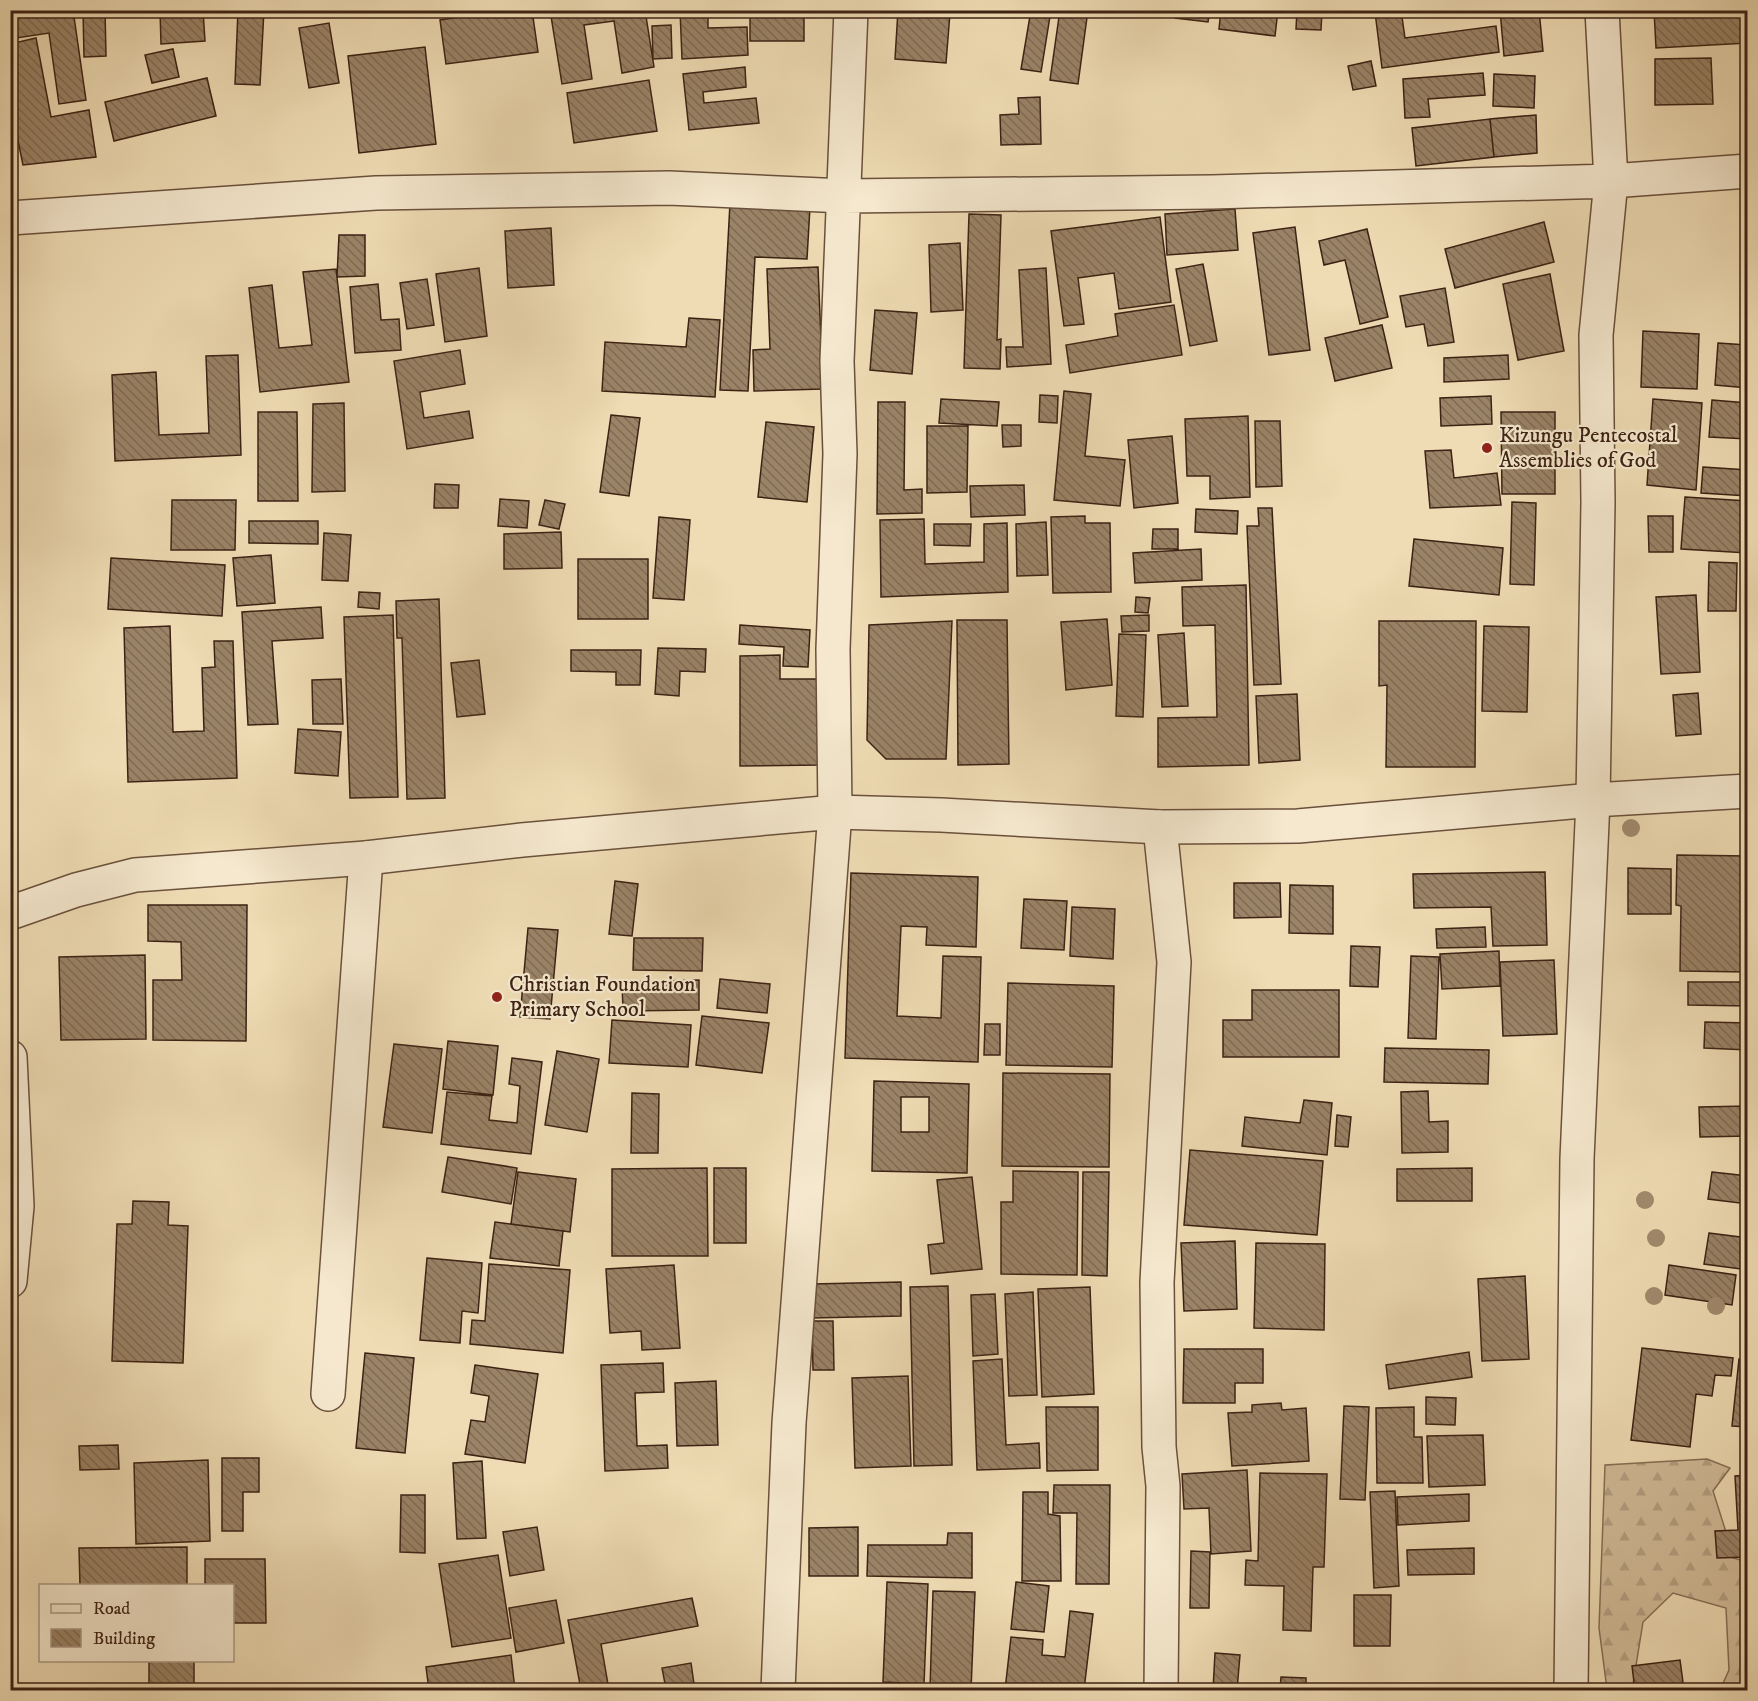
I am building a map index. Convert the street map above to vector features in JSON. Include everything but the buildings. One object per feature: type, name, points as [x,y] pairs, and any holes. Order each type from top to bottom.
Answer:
[{"type":"street","points":[[778,1690],[789,1423],[835,812],[833,649],[840,454],[837,361],[851,10]]},
{"type":"street","points":[[1570,1690],[1577,1160],[1593,800],[1598,503],[1596,335],[1611,181],[1602,10]]},
{"type":"street","points":[[10,219],[376,193],[669,188],[844,196],[1224,192],[1611,181],[1748,171]]},
{"type":"street","points":[[10,913],[76,890],[135,875],[366,858],[522,840],[835,812],[1160,827],[1298,826],[1593,800],[1748,791]]},
{"type":"street","points":[[1160,827],[1174,962],[1157,1282],[1159,1447],[1163,1486],[1161,1690]]},
{"type":"street","points":[[328,1394],[366,858]]},
{"type":"street","points":[[10,1058],[17,1206],[10,1281]]},
{"type":"green space","points":[[1707,1459],[1730,1468],[1713,1491],[1731,1548],[1730,1557],[1747,1562],[1747,1690],[1720,1690],[1729,1670],[1726,1608],[1673,1593],[1643,1622],[1633,1684],[1607,1689],[1599,1628],[1605,1465]]},
{"type":"place","name":"Kizungu Pentecostal Assemblies of God","points":[[1487,448]]},
{"type":"place","name":"Christian Foundation Primary School","points":[[497,997]]}]
